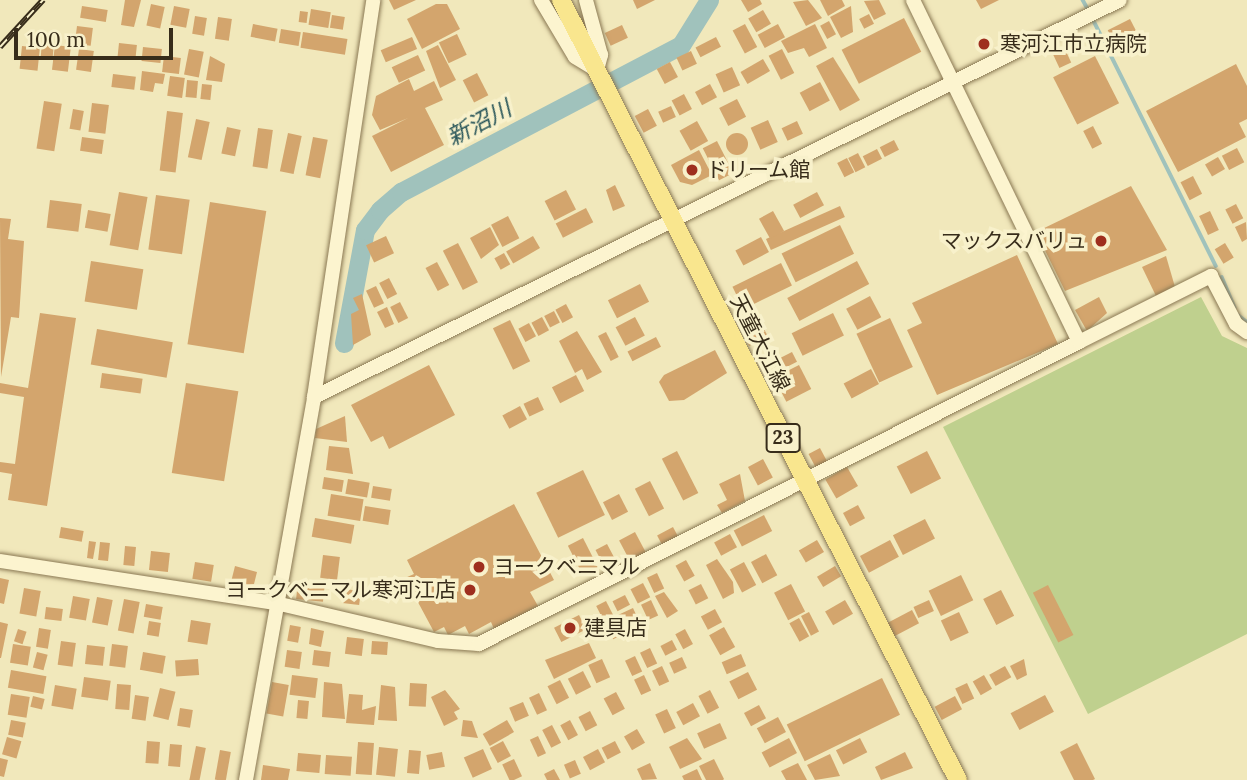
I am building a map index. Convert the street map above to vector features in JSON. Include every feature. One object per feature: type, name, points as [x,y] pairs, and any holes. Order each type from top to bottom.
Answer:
[{"type":"main road","name":"天童大江線","points":[[561,0],[958,780]]},
{"type":"street","points":[[246,780],[280,604],[314,397],[373,0]]},
{"type":"street","points":[[541,0],[575,57],[603,81]]},
{"type":"street","points":[[586,0],[601,55],[603,81]]},
{"type":"street","points":[[913,0],[1079,342]]},
{"type":"street","points":[[314,397],[1120,0]]},
{"type":"street","points":[[0,561],[280,604],[438,641],[479,644],[1210,276],[1236,324],[1247,332]]},
{"type":"green space","points":[[1201,297],[1222,336],[1247,348],[1247,634],[1088,714],[943,427]]},
{"type":"building","points":[[125,0],[141,0],[134,27],[121,25]]},
{"type":"building","points":[[389,0],[416,0],[394,10]]},
{"type":"building","points":[[633,0],[655,0],[637,9]]},
{"type":"building","points":[[741,0],[760,0],[762,4],[748,12]]},
{"type":"building","points":[[808,0],[822,18],[806,26],[793,2]]},
{"type":"building","points":[[820,0],[842,0],[845,6],[828,16]]},
{"type":"building","points":[[879,0],[886,14],[874,20],[864,1]]},
{"type":"building","points":[[976,0],[999,0],[981,9]]},
{"type":"building","points":[[151,4],[165,7],[160,28],[146,26]]},
{"type":"building","points":[[436,4],[447,4],[460,29],[422,49],[407,19]]},
{"type":"building","points":[[82,6],[108,10],[106,22],[80,18]]},
{"type":"building","points":[[174,6],[190,9],[186,28],[170,25]]},
{"type":"building","points":[[851,6],[853,32],[841,38],[830,17]]},
{"type":"building","points":[[311,9],[331,12],[328,28],[308,25]]},
{"type":"building","points":[[763,10],[771,24],[756,32],[748,18]]},
{"type":"building","points":[[300,11],[308,12],[307,23],[299,22]]},
{"type":"building","points":[[869,14],[874,24],[864,29],[859,19]]},
{"type":"building","points":[[332,15],[345,17],[343,30],[330,28]]},
{"type":"building","points":[[195,16],[207,18],[204,36],[192,34]]},
{"type":"building","points":[[218,17],[232,19],[229,41],[215,39]]},
{"type":"building","points":[[904,18],[921,52],[859,84],[842,50]]},
{"type":"building","points":[[1130,19],[1136,31],[1114,42],[1108,30]]},
{"type":"building","points":[[829,21],[836,34],[827,39],[820,26]]},
{"type":"building","points":[[253,24],[278,29],[275,42],[251,37]]},
{"type":"building","points":[[745,24],[757,47],[745,54],[733,31]]},
{"type":"building","points":[[778,24],[785,37],[765,48],[758,35]]},
{"type":"building","points":[[815,24],[827,48],[809,57],[804,48],[788,53],[781,41]]},
{"type":"building","points":[[622,25],[628,38],[611,46],[605,33]]},
{"type":"building","points":[[77,26],[93,28],[91,46],[75,44]]},
{"type":"building","points":[[281,29],[301,32],[299,46],[279,43]]},
{"type":"building","points":[[303,32],[347,39],[345,55],[300,48]]},
{"type":"building","points":[[457,34],[467,55],[449,63],[439,42]]},
{"type":"building","points":[[412,37],[417,49],[386,62],[381,50]]},
{"type":"building","points":[[716,37],[721,47],[701,57],[696,47]]},
{"type":"building","points":[[42,42],[54,43],[53,59],[41,58]]},
{"type":"building","points":[[119,43],[137,45],[136,58],[118,56]]},
{"type":"building","points":[[55,45],[71,47],[68,72],[52,70]]},
{"type":"building","points":[[438,45],[456,80],[440,88],[426,51]]},
{"type":"building","points":[[22,46],[40,48],[37,71],[20,69]]},
{"type":"building","points":[[143,47],[162,49],[160,63],[142,61]]},
{"type":"building","points":[[1064,47],[1071,62],[1059,68],[1052,52]]},
{"type":"building","points":[[79,49],[94,51],[91,72],[76,70]]},
{"type":"building","points":[[189,49],[204,52],[199,77],[184,75]]},
{"type":"building","points":[[782,49],[794,73],[781,80],[769,56]]},
{"type":"building","points":[[691,51],[697,64],[682,70],[676,58]]},
{"type":"building","points":[[418,55],[425,70],[399,83],[392,67]]},
{"type":"building","points":[[164,56],[181,58],[179,74],[162,72]]},
{"type":"building","points":[[210,56],[225,64],[222,82],[206,80]]},
{"type":"building","points":[[1095,56],[1119,103],[1077,125],[1053,77]]},
{"type":"building","points":[[833,57],[860,100],[840,111],[816,66]]},
{"type":"building","points":[[763,59],[770,71],[747,84],[740,72]]},
{"type":"building","points":[[670,62],[678,77],[665,84],[657,69]]},
{"type":"building","points":[[1236,64],[1247,86],[1247,119],[1239,123],[1246,137],[1178,172],[1146,111]]},
{"type":"building","points":[[732,67],[740,85],[724,93],[716,74]]},
{"type":"building","points":[[142,71],[165,74],[163,84],[155,83],[153,92],[140,90]]},
{"type":"building","points":[[477,73],[488,95],[474,103],[463,80]]},
{"type":"building","points":[[113,74],[136,77],[134,90],[111,87]]},
{"type":"building","points":[[170,76],[185,78],[182,98],[167,96]]},
{"type":"building","points":[[409,79],[414,91],[434,81],[443,100],[425,108],[444,145],[391,172],[372,136],[408,118],[380,130],[372,115],[376,96]]},
{"type":"building","points":[[187,80],[198,81],[196,98],[186,97]]},
{"type":"building","points":[[820,82],[830,101],[810,111],[800,93]]},
{"type":"building","points":[[202,84],[212,85],[210,100],[200,99]]},
{"type":"building","points":[[710,84],[717,97],[702,105],[695,92]]},
{"type":"building","points":[[684,94],[692,109],[680,116],[672,101]]},
{"type":"building","points":[[737,99],[746,117],[728,126],[719,108]]},
{"type":"building","points":[[44,101],[62,104],[54,151],[36,148]]},
{"type":"building","points":[[92,103],[109,105],[105,134],[88,132]]},
{"type":"building","points":[[671,106],[676,117],[663,123],[658,112]]},
{"type":"building","points":[[73,109],[84,111],[80,131],[70,129]]},
{"type":"building","points":[[648,109],[657,126],[644,133],[635,116]]},
{"type":"building","points":[[167,111],[183,113],[176,173],[160,171]]},
{"type":"building","points":[[196,119],[210,122],[202,160],[188,157]]},
{"type":"building","points":[[768,120],[778,142],[760,150],[751,128]]},
{"type":"building","points":[[697,121],[708,141],[691,151],[680,131]]},
{"type":"building","points":[[797,121],[803,134],[788,141],[782,128]]},
{"type":"building","points":[[1093,126],[1102,144],[1092,149],[1083,131]]},
{"type":"building","points":[[227,127],[241,130],[235,156],[221,153]]},
{"type":"building","points":[[258,128],[273,130],[267,169],[253,167]]},
{"type":"building","points":[[288,133],[302,136],[294,174],[280,171]]},
{"type":"building","points":[[737,133],[745,136],[748,144],[745,152],[737,155],[729,152],[726,144],[729,136]]},
{"type":"building","points":[[82,137],[104,140],[102,154],[80,151]]},
{"type":"building","points":[[313,137],[328,140],[320,178],[306,175]]},
{"type":"building","points":[[894,140],[899,150],[885,157],[880,147]]},
{"type":"building","points":[[717,141],[733,173],[719,180],[703,148]]},
{"type":"building","points":[[1237,148],[1244,162],[1229,170],[1222,156]]},
{"type":"building","points":[[877,149],[882,159],[868,166],[863,156]]},
{"type":"building","name":"ドリーム館","points":[[699,150],[712,175],[692,185],[680,182],[671,165]]},
{"type":"building","points":[[858,153],[865,167],[855,172],[848,158]]},
{"type":"building","points":[[1218,157],[1225,169],[1212,177],[1205,164]]},
{"type":"building","points":[[847,158],[854,172],[844,177],[837,163]]},
{"type":"building","points":[[1193,176],[1202,194],[1190,200],[1181,182]]},
{"type":"building","points":[[615,185],[625,206],[613,211],[606,190]]},
{"type":"building","name":"マックスバリュ","points":[[1131,186],[1167,250],[1065,291],[1036,232]]},
{"type":"building","points":[[566,190],[576,210],[555,220],[545,201]]},
{"type":"building","points":[[119,192],[148,197],[138,250],[110,245]]},
{"type":"building","points":[[817,192],[824,205],[800,218],[793,205]]},
{"type":"building","points":[[156,195],[190,200],[182,254],[148,249]]},
{"type":"building","points":[[50,200],[82,204],[78,232],[47,228]]},
{"type":"building","points":[[210,202],[266,211],[244,353],[187,344]]},
{"type":"building","points":[[1236,204],[1243,218],[1233,224],[1225,209]]},
{"type":"building","points":[[840,206],[845,217],[771,250],[766,239]]},
{"type":"building","points":[[586,208],[593,222],[563,238],[556,223]]},
{"type":"building","points":[[88,210],[111,214],[108,232],[85,228]]},
{"type":"building","points":[[773,211],[784,231],[770,239],[759,219]]},
{"type":"building","points":[[1210,211],[1219,230],[1208,235],[1199,216]]},
{"type":"building","points":[[508,216],[519,238],[502,247],[491,225]]},
{"type":"building","points":[[0,218],[11,219],[8,239],[24,241],[19,318],[11,317],[1,377]]},
{"type":"building","points":[[1246,222],[1247,239],[1242,242],[1235,227]]},
{"type":"building","points":[[840,225],[854,254],[796,282],[782,253]]},
{"type":"building","points":[[490,227],[499,245],[481,259],[470,238]]},
{"type":"building","points":[[386,236],[394,253],[374,263],[366,245]]},
{"type":"building","points":[[533,236],[540,248],[513,264],[506,252]]},
{"type":"building","points":[[761,237],[769,252],[743,266],[735,251]]},
{"type":"building","points":[[458,243],[478,282],[463,290],[443,251]]},
{"type":"building","points":[[1225,243],[1234,258],[1223,264],[1215,249]]},
{"type":"building","points":[[504,253],[510,264],[501,270],[494,258]]},
{"type":"building","points":[[1017,255],[1058,344],[937,395],[907,330],[922,323],[912,303]]},
{"type":"building","points":[[1166,256],[1175,287],[1156,296],[1142,267]]},
{"type":"building","points":[[91,261],[143,269],[137,310],[85,301]]},
{"type":"building","points":[[857,261],[869,284],[799,321],[787,298]]},
{"type":"building","points":[[437,262],[449,285],[438,291],[426,268]]},
{"type":"building","points":[[781,263],[792,285],[743,309],[732,287]]},
{"type":"building","points":[[389,278],[397,294],[387,299],[379,283]]},
{"type":"building","points":[[640,284],[649,302],[617,318],[608,300]]},
{"type":"building","points":[[376,286],[384,303],[374,308],[366,291]]},
{"type":"building","points":[[362,294],[371,335],[353,345],[351,314],[359,310],[353,298]]},
{"type":"building","points":[[870,296],[881,317],[857,330],[846,309]]},
{"type":"building","points":[[1099,297],[1107,313],[1087,331],[1075,310]]},
{"type":"building","points":[[400,302],[408,318],[398,323],[390,307]]},
{"type":"building","points":[[566,304],[573,317],[562,323],[555,310]]},
{"type":"building","points":[[387,307],[394,324],[385,328],[377,312]]},
{"type":"building","points":[[554,311],[560,323],[550,328],[544,316]]},
{"type":"building","points":[[40,313],[76,318],[47,506],[8,500],[12,474],[0,472],[0,462],[15,464],[24,397],[0,393],[0,383],[28,388]]},
{"type":"building","points":[[833,313],[844,335],[803,356],[792,333]]},
{"type":"building","points":[[542,317],[549,330],[538,336],[531,323]]},
{"type":"building","points":[[635,317],[645,336],[625,346],[616,327]]},
{"type":"building","points":[[890,318],[913,367],[879,383],[856,334]]},
{"type":"building","points":[[510,320],[530,361],[513,370],[493,328]]},
{"type":"building","points":[[529,323],[536,336],[525,342],[518,329]]},
{"type":"building","points":[[762,325],[768,337],[749,346],[743,335]]},
{"type":"building","points":[[97,329],[173,342],[167,378],[91,364]]},
{"type":"building","points":[[577,331],[602,372],[587,380],[582,369],[575,373],[559,341]]},
{"type":"building","points":[[606,332],[619,357],[611,361],[598,336]]},
{"type":"building","points":[[656,337],[661,347],[632,361],[627,352]]},
{"type":"building","points":[[715,350],[727,373],[684,400],[669,401],[659,382],[664,375]]},
{"type":"building","points":[[792,352],[797,362],[778,371],[773,362]]},
{"type":"building","points":[[429,365],[455,415],[389,449],[383,436],[371,442],[351,405]]},
{"type":"building","points":[[799,365],[811,389],[786,402],[774,378]]},
{"type":"building","points":[[871,369],[879,384],[852,399],[844,384]]},
{"type":"building","points":[[102,373],[143,379],[141,394],[100,388]]},
{"type":"building","points":[[576,375],[584,391],[560,403],[552,387]]},
{"type":"building","points":[[186,383],[238,391],[224,481],[172,473]]},
{"type":"building","points":[[538,397],[544,410],[529,416],[523,404]]},
{"type":"building","points":[[520,406],[527,419],[509,429],[502,415]]},
{"type":"building","points":[[345,416],[347,442],[315,438],[316,429]]},
{"type":"building","points":[[329,446],[349,448],[353,474],[326,470]]},
{"type":"building","points":[[820,448],[827,461],[816,467],[809,454]]},
{"type":"building","points":[[677,451],[698,493],[683,501],[662,459]]},
{"type":"building","points":[[927,451],[941,479],[911,494],[897,466]]},
{"type":"building","points":[[763,459],[773,478],[758,486],[748,467]]},
{"type":"building","points":[[847,467],[858,486],[836,499],[825,479]]},
{"type":"building","points":[[583,470],[605,515],[558,538],[536,493]]},
{"type":"building","points":[[740,474],[745,501],[722,513],[717,505],[727,500],[719,484]]},
{"type":"building","points":[[324,477],[344,480],[342,492],[322,489]]},
{"type":"building","points":[[348,479],[370,483],[367,498],[345,494]]},
{"type":"building","points":[[650,481],[664,509],[649,516],[635,489]]},
{"type":"building","points":[[373,486],[392,489],[390,501],[371,498]]},
{"type":"building","points":[[331,494],[364,499],[360,521],[328,516]]},
{"type":"building","points":[[619,494],[628,512],[612,520],[603,502]]},
{"type":"building","name":"ヨークベニマル","points":[[514,504],[554,580],[530,592],[538,606],[494,629],[491,622],[469,634],[465,626],[448,635],[444,627],[434,632],[405,578],[414,574],[407,560]]},
{"type":"building","points":[[858,505],[865,518],[850,526],[843,513]]},
{"type":"building","points":[[365,506],[391,510],[388,525],[363,521]]},
{"type":"building","points":[[764,515],[772,531],[742,546],[734,530]]},
{"type":"building","points":[[315,518],[354,525],[351,544],[312,537]]},
{"type":"building","points":[[925,519],[935,539],[903,555],[893,535]]},
{"type":"building","points":[[61,527],[84,531],[82,542],[59,538]]},
{"type":"building","points":[[673,527],[680,540],[664,549],[657,535]]},
{"type":"building","points":[[635,532],[646,553],[630,562],[619,540]]},
{"type":"building","points":[[730,534],[737,547],[721,556],[714,542]]},
{"type":"building","points":[[583,538],[598,567],[583,575],[568,546]]},
{"type":"building","points":[[817,540],[824,552],[806,563],[799,550]]},
{"type":"building","points":[[890,540],[899,557],[869,573],[860,556]]},
{"type":"building","points":[[89,541],[96,542],[93,559],[87,558]]},
{"type":"building","points":[[100,542],[110,543],[108,561],[98,560]]},
{"type":"building","points":[[607,544],[620,568],[608,574],[596,550]]},
{"type":"building","points":[[125,546],[136,547],[134,566],[123,565]]},
{"type":"building","points":[[151,551],[170,553],[168,572],[149,570]]},
{"type":"building","points":[[766,554],[777,575],[762,583],[751,562]]},
{"type":"building","points":[[323,555],[340,557],[337,580],[320,578]]},
{"type":"building","points":[[717,559],[733,582],[734,593],[723,599],[706,565]]},
{"type":"building","points":[[686,560],[695,576],[684,582],[676,566]]},
{"type":"building","points":[[195,562],[214,565],[211,582],[192,579]]},
{"type":"building","points":[[744,562],[756,585],[742,592],[730,570]]},
{"type":"building","points":[[235,566],[257,572],[254,584],[230,586]]},
{"type":"building","points":[[835,566],[841,576],[823,587],[817,577]]},
{"type":"building","points":[[657,573],[664,588],[654,593],[647,578]]},
{"type":"building","points":[[961,575],[973,600],[941,616],[929,591]]},
{"type":"building","points":[[0,578],[9,580],[4,604],[0,603]]},
{"type":"building","points":[[298,581],[325,584],[323,602],[296,599]]},
{"type":"building","points":[[643,583],[650,597],[638,604],[631,589]]},
{"type":"building","points":[[701,584],[708,598],[696,605],[689,590]]},
{"type":"building","points":[[791,584],[805,612],[788,620],[774,593]]},
{"type":"building","points":[[1048,585],[1073,635],[1058,643],[1033,593]]},
{"type":"building","points":[[24,588],[41,591],[36,617],[19,614]]},
{"type":"building","points":[[344,589],[361,591],[359,605],[342,603]]},
{"type":"building","points":[[1001,590],[1014,616],[996,625],[983,599]]},
{"type":"building","points":[[664,592],[678,611],[667,618],[655,596]]},
{"type":"building","points":[[625,595],[630,605],[618,611],[613,601]]},
{"type":"building","points":[[73,596],[90,599],[86,621],[69,618]]},
{"type":"building","points":[[97,597],[113,600],[108,626],[92,623]]},
{"type":"building","points":[[124,599],[140,602],[134,633],[118,630]]},
{"type":"building","points":[[651,600],[658,615],[648,620],[641,605]]},
{"type":"building","points":[[845,600],[853,614],[833,625],[825,612]]},
{"type":"building","points":[[929,600],[934,611],[918,618],[913,607]]},
{"type":"building","points":[[606,601],[613,615],[603,620],[596,606]]},
{"type":"building","points":[[146,604],[163,607],[160,620],[144,617]]},
{"type":"building","points":[[46,607],[63,609],[61,621],[45,619]]},
{"type":"building","points":[[633,608],[640,623],[626,630],[618,615]]},
{"type":"building","points":[[715,609],[722,622],[708,630],[701,617]]},
{"type":"building","points":[[912,610],[919,623],[893,637],[886,624]]},
{"type":"building","points":[[809,612],[819,632],[811,636],[801,616]]},
{"type":"building","points":[[959,612],[969,633],[951,641],[941,620]]},
{"type":"building","name":"建具店","points":[[579,615],[586,629],[561,642],[554,628]]},
{"type":"building","points":[[799,618],[809,636],[800,642],[789,623]]},
{"type":"building","points":[[615,619],[623,634],[613,639],[605,624]]},
{"type":"building","points":[[191,620],[211,623],[207,645],[188,642]]},
{"type":"building","points":[[149,621],[161,623],[159,637],[147,635]]},
{"type":"building","points":[[0,622],[8,624],[1,658],[0,658]]},
{"type":"building","points":[[290,625],[301,627],[298,643],[287,641]]},
{"type":"building","points":[[724,627],[735,647],[720,655],[709,635]]},
{"type":"building","points":[[39,628],[51,630],[48,649],[36,647]]},
{"type":"building","points":[[311,628],[324,631],[321,647],[309,644]]},
{"type":"building","points":[[18,629],[27,632],[23,644],[14,641]]},
{"type":"building","points":[[685,629],[693,644],[683,649],[675,634]]},
{"type":"building","points":[[347,637],[364,639],[362,656],[345,654]]},
{"type":"building","points":[[672,640],[677,650],[665,656],[660,646]]},
{"type":"building","points":[[61,641],[76,643],[73,667],[58,665]]},
{"type":"building","points":[[372,641],[388,642],[387,655],[371,654]]},
{"type":"building","points":[[589,643],[596,658],[554,679],[545,660]]},
{"type":"building","points":[[13,644],[31,647],[28,666],[10,663]]},
{"type":"building","points":[[112,644],[128,646],[125,668],[109,666]]},
{"type":"building","points":[[87,645],[105,647],[103,666],[85,664]]},
{"type":"building","points":[[650,648],[657,663],[647,668],[640,653]]},
{"type":"building","points":[[287,650],[302,652],[299,669],[285,667]]},
{"type":"building","points":[[314,650],[331,652],[329,667],[312,665]]},
{"type":"building","points":[[37,652],[48,655],[43,670],[33,667]]},
{"type":"building","points":[[143,652],[166,656],[163,674],[140,670]]},
{"type":"building","points":[[741,654],[746,666],[727,674],[722,662]]},
{"type":"building","points":[[635,656],[642,671],[632,676],[625,661]]},
{"type":"building","points":[[682,657],[687,668],[674,674],[669,663]]},
{"type":"building","points":[[198,659],[199,675],[176,677],[175,661]]},
{"type":"building","points":[[602,659],[610,677],[596,683],[588,665]]},
{"type":"building","points":[[1024,659],[1027,675],[1017,680],[1010,666]]},
{"type":"building","points":[[662,666],[669,681],[659,686],[652,671]]},
{"type":"building","points":[[1005,666],[1011,677],[996,686],[989,675]]},
{"type":"building","points":[[11,670],[46,676],[43,694],[8,688]]},
{"type":"building","points":[[583,671],[591,687],[576,695],[568,679]]},
{"type":"building","points":[[748,672],[757,690],[738,699],[729,682]]},
{"type":"building","points":[[292,675],[318,678],[315,698],[290,695]]},
{"type":"building","points":[[644,675],[651,690],[641,695],[634,680]]},
{"type":"building","points":[[984,675],[992,689],[981,695],[973,682]]},
{"type":"building","points":[[84,677],[111,681],[108,701],[81,697]]},
{"type":"building","points":[[882,678],[900,715],[805,761],[787,724]]},
{"type":"building","points":[[560,680],[569,698],[557,704],[548,686]]},
{"type":"building","points":[[272,682],[289,685],[283,716],[266,714]]},
{"type":"building","points":[[324,682],[342,684],[345,719],[322,717]]},
{"type":"building","points":[[410,683],[427,684],[426,707],[409,706]]},
{"type":"building","points":[[967,683],[974,698],[962,704],[955,688]]},
{"type":"building","points":[[117,684],[131,685],[129,710],[115,709]]},
{"type":"building","points":[[55,685],[77,689],[73,710],[51,706]]},
{"type":"building","points":[[381,685],[395,687],[397,721],[378,720]]},
{"type":"building","points":[[160,688],[176,692],[169,720],[153,716]]},
{"type":"building","points":[[445,690],[460,709],[454,712],[458,719],[444,726],[431,697]]},
{"type":"building","points":[[710,690],[719,708],[707,714],[698,696]]},
{"type":"building","points":[[616,692],[625,709],[613,715],[604,699]]},
{"type":"building","points":[[539,693],[547,710],[537,715],[529,698]]},
{"type":"building","points":[[11,694],[30,697],[26,718],[8,715]]},
{"type":"building","points":[[349,694],[363,695],[362,710],[376,706],[374,725],[346,723]]},
{"type":"building","points":[[135,695],[149,697],[146,721],[132,719]]},
{"type":"building","points":[[1045,695],[1054,712],[1019,730],[1011,713]]},
{"type":"building","points":[[33,696],[45,699],[42,710],[30,707]]},
{"type":"building","points":[[955,696],[962,709],[942,720],[935,707]]},
{"type":"building","points":[[298,700],[309,701],[307,719],[296,718]]},
{"type":"building","points":[[523,702],[529,716],[515,722],[509,708]]},
{"type":"building","points":[[693,703],[700,716],[683,725],[676,712]]},
{"type":"building","points":[[759,705],[766,718],[751,726],[744,713]]},
{"type":"building","points":[[180,708],[193,710],[190,728],[177,726]]},
{"type":"building","points":[[667,709],[676,728],[664,734],[655,714]]},
{"type":"building","points":[[590,711],[597,725],[586,731],[578,717]]},
{"type":"building","points":[[778,717],[786,732],[765,743],[757,728]]},
{"type":"building","points":[[11,720],[26,723],[23,738],[8,735]]},
{"type":"building","points":[[463,720],[472,721],[478,738],[461,736]]},
{"type":"building","points":[[507,720],[514,732],[490,746],[483,734]]},
{"type":"building","points":[[570,720],[578,735],[568,740],[560,725]]},
{"type":"building","points":[[720,723],[727,739],[704,749],[697,733]]},
{"type":"building","points":[[552,725],[561,743],[551,748],[542,730]]},
{"type":"building","points":[[637,729],[645,743],[632,750],[624,736]]},
{"type":"building","points":[[538,736],[546,753],[538,757],[530,740]]},
{"type":"building","points":[[7,737],[21,741],[16,758],[2,754]]},
{"type":"building","points":[[687,738],[702,759],[680,769],[669,747]]},
{"type":"building","points":[[789,738],[797,753],[770,768],[762,753]]},
{"type":"building","points":[[860,738],[867,752],[843,765],[836,750]]},
{"type":"building","points":[[147,741],[160,742],[158,764],[145,763]]},
{"type":"building","points":[[503,741],[511,756],[498,763],[490,748]]},
{"type":"building","points":[[615,741],[621,753],[608,759],[602,748]]},
{"type":"building","points":[[358,742],[374,743],[372,775],[356,774]]},
{"type":"building","points":[[1077,743],[1095,779],[1093,780],[1074,780],[1060,752]]},
{"type":"building","points":[[170,744],[182,745],[180,767],[168,766]]},
{"type":"building","points":[[196,746],[206,748],[200,780],[189,780]]},
{"type":"building","points":[[379,747],[398,749],[395,777],[376,775]]},
{"type":"building","points":[[483,749],[492,769],[473,778],[464,758]]},
{"type":"building","points":[[598,749],[605,762],[590,770],[583,757]]},
{"type":"building","points":[[220,750],[231,752],[226,780],[215,780]]},
{"type":"building","points":[[409,750],[421,751],[419,774],[407,773]]},
{"type":"building","points":[[442,752],[445,767],[429,770],[426,755]]},
{"type":"building","points":[[905,752],[913,768],[881,780],[875,767]]},
{"type":"building","points":[[298,753],[321,755],[319,773],[296,771]]},
{"type":"building","points":[[830,754],[840,776],[815,780],[807,765]]},
{"type":"building","points":[[326,755],[352,757],[351,776],[325,774]]},
{"type":"building","points":[[0,758],[8,760],[4,777],[0,776]]},
{"type":"building","points":[[514,759],[522,776],[509,780],[502,764]]},
{"type":"building","points":[[714,759],[723,780],[706,780],[699,766]]},
{"type":"building","points":[[575,760],[581,774],[570,778],[564,765]]},
{"type":"building","points":[[650,763],[657,779],[642,780],[637,769]]},
{"type":"building","points":[[798,763],[807,780],[786,780],[781,771]]},
{"type":"building","points":[[263,765],[290,769],[288,780],[261,780]]},
{"type":"building","points":[[554,769],[560,780],[547,780],[544,774]]},
{"type":"building","points":[[697,769],[702,780],[684,780],[682,776]]},
{"type":"waterway","name":"新沼川","points":[[344,343],[365,230],[380,210],[401,192],[681,45],[709,0]]},
{"type":"waterway","points":[[1083,0],[1089,11]]},
{"type":"waterway","points":[[1092,17],[1216,266]]},
{"type":"waterway","points":[[1222,277],[1235,307]]},
{"type":"waterway","points":[[1238,315],[1247,322]]},
{"type":"railway","points":[[0,47],[43,0]]},
{"type":"place","name":"寒河江市立病院","points":[[984,44]]},
{"type":"place","name":"ドリーム館","points":[[692,170]]},
{"type":"place","name":"マックスバリュ","points":[[1101,241]]},
{"type":"place","name":"ヨークベニマル","points":[[479,567]]},
{"type":"place","name":"ヨークベニマル寒河江店","points":[[470,590]]},
{"type":"place","name":"建具店","points":[[570,628]]}]
